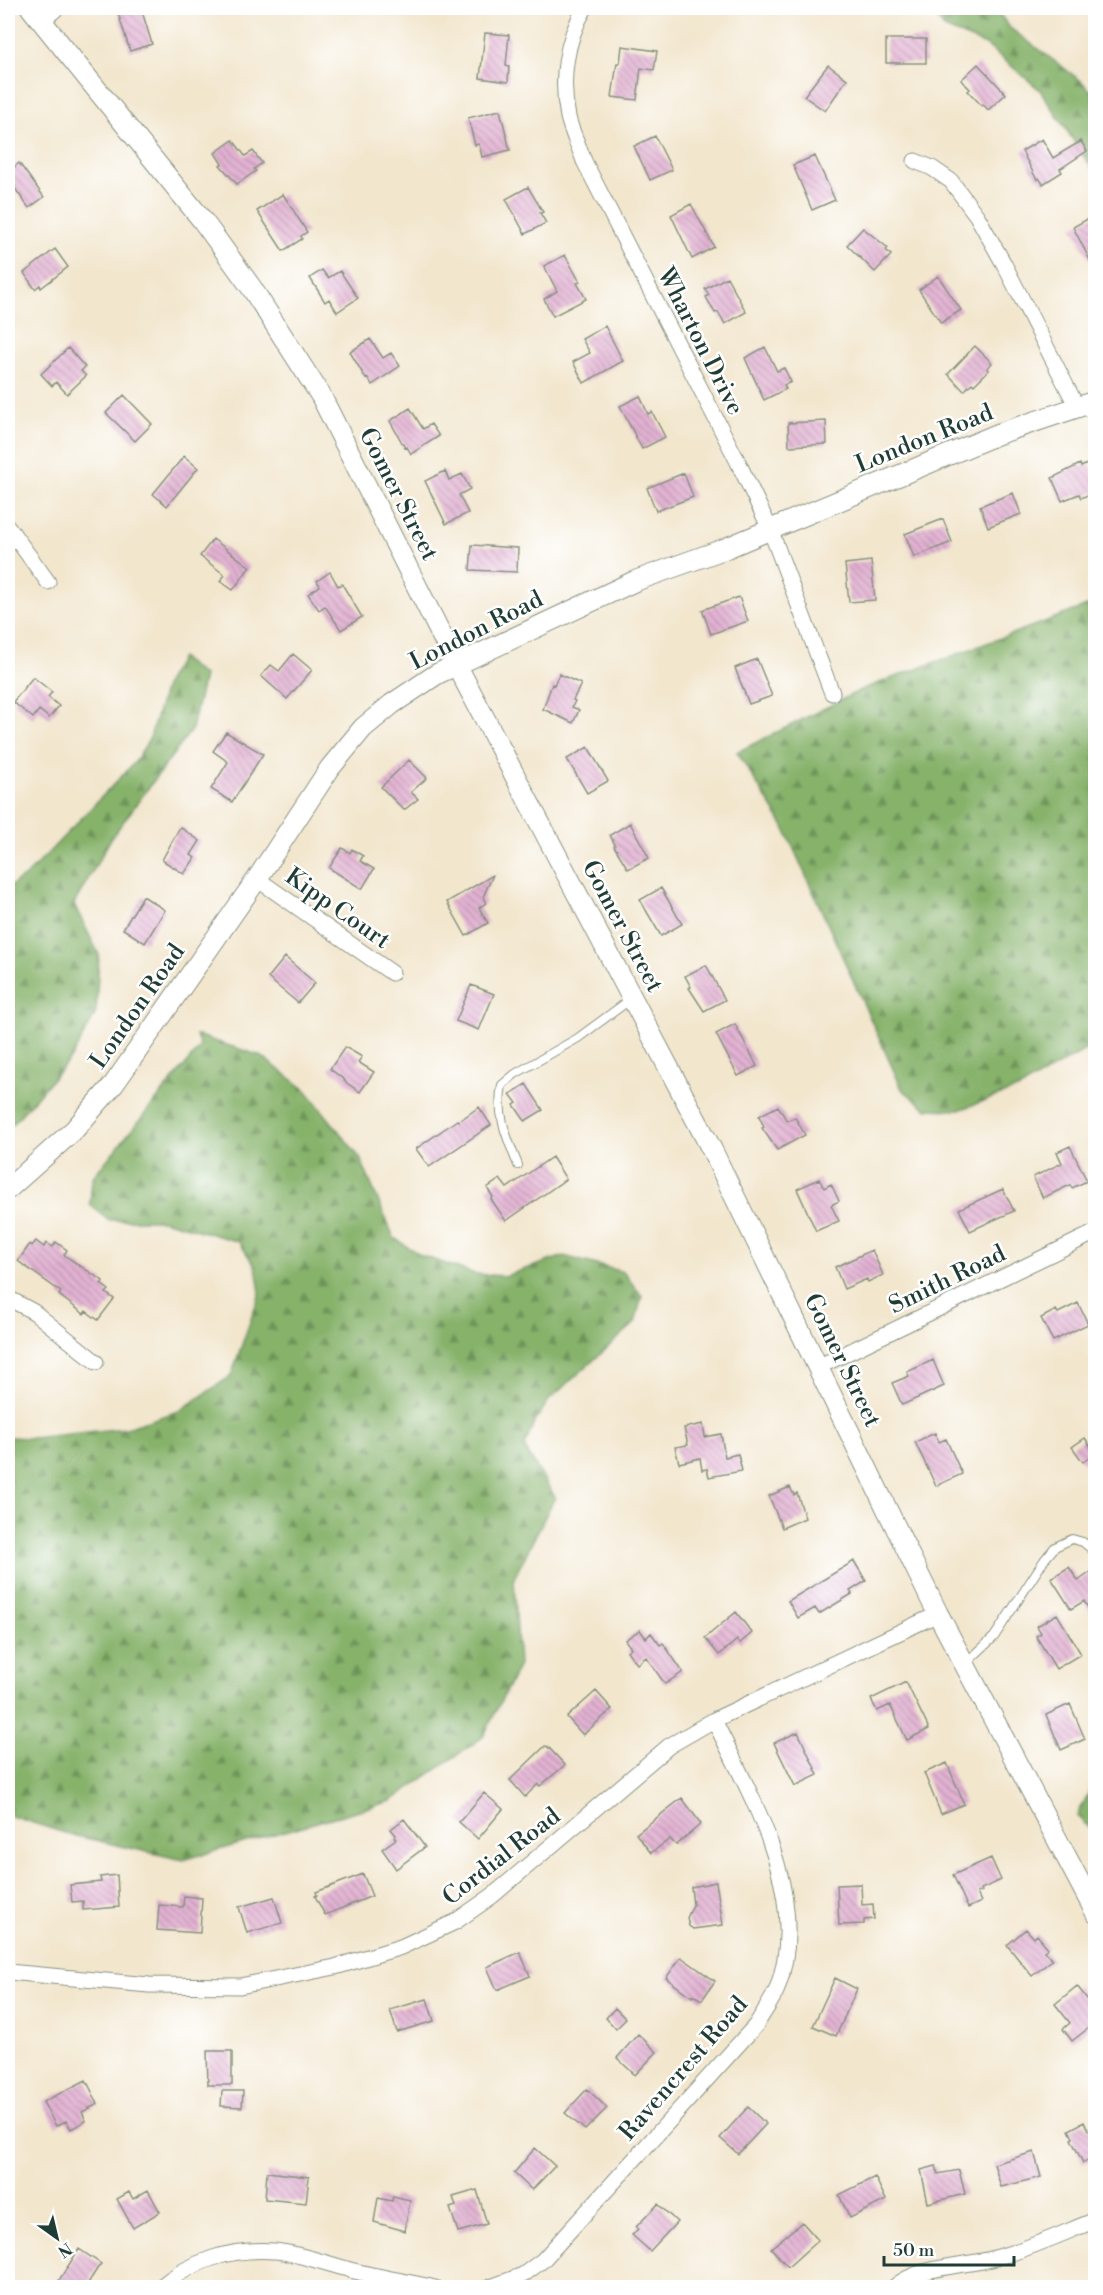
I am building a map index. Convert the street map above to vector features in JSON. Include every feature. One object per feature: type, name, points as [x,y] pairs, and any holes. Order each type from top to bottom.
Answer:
[{"type":"street","points":[[37,14],[57,8]]},
{"type":"street","name":"Wharton Drive","points":[[585,8],[578,21],[566,58],[563,87],[568,119],[584,161],[770,529],[832,693]]},
{"type":"street","name":"Gomer Street","points":[[37,14],[203,222],[254,292],[321,396],[456,664],[712,1150],[938,1614],[1095,1913]]},
{"type":"street","points":[[915,161],[932,168],[951,181],[977,216],[1077,407]]},
{"type":"street","name":"London Road","points":[[8,1189],[74,1131],[114,1084],[257,879],[330,768],[363,728],[392,704],[456,664],[635,581],[724,549],[998,434],[1095,400]]},
{"type":"street","points":[[8,527],[48,582]]},
{"type":"street","name":"Kipp Court","points":[[257,879],[392,973]]},
{"type":"street","name":"Smith Road","points":[[818,1367],[1095,1232]]},
{"type":"street","points":[[8,1298],[34,1312],[96,1362]]},
{"type":"street","name":"Cordial Road","points":[[8,1972],[149,1985],[240,1986],[335,1967],[401,1947],[455,1922],[492,1896],[669,1746],[714,1720],[938,1614]]},
{"type":"street","name":"Ravencrest Road","points":[[488,2288],[523,2275],[543,2260],[756,2025],[777,1989],[788,1938],[787,1904],[777,1865],[754,1803],[714,1720]]},
{"type":"street","points":[[892,2288],[900,2281],[926,2272],[996,2258],[1095,2220]]},
{"type":"street","points":[[159,2288],[175,2275],[207,2259],[237,2252],[275,2251],[435,2288]]},
{"type":"lane","points":[[518,1165],[501,1119],[499,1099],[502,1085],[515,1074],[578,1038],[632,998]]},
{"type":"lane","points":[[964,1665],[994,1637],[1055,1547],[1072,1539],[1083,1542],[1095,1553]]},
{"type":"green space","points":[[930,8],[995,8],[1010,28],[1080,80],[1095,95],[1095,173],[1040,90],[986,45],[944,28]]},
{"type":"green space","points":[[1095,603],[1095,1044],[1020,1088],[959,1110],[927,1109],[902,1089],[783,825],[737,752],[863,689]]},
{"type":"green space","points":[[181,658],[204,676],[192,729],[112,837],[74,904],[99,955],[96,1013],[71,1058],[8,1129],[8,888],[28,874],[135,762],[150,738],[166,683]]},
{"type":"green space","points":[[196,1035],[261,1056],[306,1090],[360,1158],[394,1238],[420,1255],[475,1274],[505,1276],[564,1256],[623,1272],[642,1296],[635,1323],[549,1400],[535,1421],[524,1447],[555,1497],[514,1578],[519,1665],[483,1737],[391,1801],[183,1860],[68,1834],[8,1815],[8,1437],[31,1438],[126,1428],[179,1411],[231,1376],[260,1293],[256,1267],[239,1242],[163,1220],[109,1220],[90,1205],[92,1178],[200,1047]]},
{"type":"green space","points":[[1095,1785],[1095,1833],[1077,1816],[1090,1790]]},
{"type":"building","points":[[141,8],[152,44],[130,51],[118,13]]},
{"type":"building","points":[[485,33],[509,35],[506,65],[509,66],[508,82],[480,78]]},
{"type":"building","points":[[886,39],[926,39],[926,63],[886,63]]},
{"type":"building","points":[[622,46],[657,51],[654,70],[641,68],[637,100],[612,97]]},
{"type":"building","points":[[978,64],[1006,94],[988,110],[968,91],[970,89],[961,80]]},
{"type":"building","points":[[828,65],[847,79],[825,111],[804,96]]},
{"type":"building","points":[[500,110],[510,150],[482,157],[479,144],[475,145],[468,118]]},
{"type":"building","points":[[655,136],[672,170],[650,180],[634,146]]},
{"type":"building","points":[[1042,139],[1053,158],[1081,141],[1087,151],[1060,169],[1062,172],[1043,184],[1039,178],[1037,180],[1022,151]]},
{"type":"building","points":[[233,140],[245,156],[253,151],[262,163],[254,169],[256,171],[237,184],[220,165],[222,164],[215,153]]},
{"type":"building","points":[[815,156],[835,200],[812,210],[793,165]]},
{"type":"building","points":[[19,163],[44,197],[29,208],[8,179],[8,172]]},
{"type":"building","points":[[528,187],[543,212],[540,213],[546,223],[525,234],[506,199]]},
{"type":"building","points":[[283,194],[307,232],[301,236],[302,239],[283,251],[257,211]]},
{"type":"building","points":[[691,204],[714,247],[692,259],[671,215]]},
{"type":"building","points":[[1095,215],[1095,270],[1073,227]]},
{"type":"building","points":[[863,228],[888,248],[886,250],[891,255],[875,272],[847,245]]},
{"type":"building","points":[[55,249],[68,267],[41,288],[40,285],[35,289],[24,273]]},
{"type":"building","points":[[565,255],[580,282],[577,283],[586,299],[553,316],[544,299],[557,291],[544,266]]},
{"type":"building","points":[[322,270],[328,278],[340,271],[358,298],[337,312],[329,299],[325,302],[310,278]]},
{"type":"building","points":[[938,276],[961,310],[941,323],[919,290]]},
{"type":"building","points":[[727,277],[746,312],[725,324],[718,312],[715,313],[706,297],[709,295],[705,289]]},
{"type":"building","points":[[605,326],[623,361],[584,383],[573,362],[590,353],[582,339]]},
{"type":"building","points":[[370,339],[383,358],[391,353],[400,366],[372,385],[350,352]]},
{"type":"building","points":[[975,346],[992,363],[987,368],[989,370],[974,385],[972,383],[964,391],[948,374]]},
{"type":"building","points":[[765,347],[777,371],[784,368],[791,382],[784,385],[786,389],[764,400],[745,358]]},
{"type":"building","points":[[68,348],[85,367],[81,371],[86,376],[67,394],[56,382],[52,386],[41,374]]},
{"type":"building","points":[[124,395],[152,424],[135,441],[106,413]]},
{"type":"building","points":[[640,396],[648,414],[652,412],[665,437],[642,449],[620,406]]},
{"type":"building","points":[[410,408],[423,429],[431,424],[439,436],[411,454],[407,447],[405,448],[390,421]]},
{"type":"building","points":[[826,421],[827,444],[789,446],[788,423]]},
{"type":"building","points":[[184,456],[198,468],[167,506],[153,494]]},
{"type":"building","points":[[1089,463],[1095,477],[1095,492],[1081,498],[1079,494],[1062,501],[1052,478],[1080,464],[1081,467]]},
{"type":"building","points":[[445,471],[449,480],[462,474],[470,489],[459,495],[468,513],[446,524],[425,481]]},
{"type":"building","points":[[684,473],[693,497],[656,511],[647,488]]},
{"type":"building","points":[[1013,493],[1021,514],[988,527],[980,506]]},
{"type":"building","points":[[943,519],[952,542],[914,557],[905,534]]},
{"type":"building","points":[[213,539],[250,567],[233,590],[220,581],[225,575],[200,556]]},
{"type":"building","points":[[472,545],[518,548],[517,572],[470,570]]},
{"type":"building","points":[[871,561],[875,600],[849,602],[845,564]]},
{"type":"building","points":[[330,572],[338,586],[342,584],[362,617],[341,630],[325,606],[319,610],[308,594],[320,586],[317,581]]},
{"type":"building","points":[[739,597],[748,621],[711,634],[702,610]]},
{"type":"building","points":[[293,654],[312,670],[287,699],[261,676],[271,665],[279,671]]},
{"type":"building","points":[[757,659],[772,696],[749,704],[735,668]]},
{"type":"building","points":[[559,674],[581,684],[573,700],[575,701],[572,707],[579,710],[573,723],[543,709],[552,684],[554,685]]},
{"type":"building","points":[[33,677],[52,692],[48,697],[59,706],[49,718],[39,710],[33,718],[13,702]]},
{"type":"building","points":[[226,732],[263,754],[232,802],[211,789],[228,762],[213,751]]},
{"type":"building","points":[[588,747],[608,781],[587,793],[567,759]]},
{"type":"building","points":[[409,760],[427,778],[411,792],[418,799],[404,810],[381,787]]},
{"type":"building","points":[[630,823],[649,858],[628,869],[610,835]]},
{"type":"building","points":[[180,827],[200,841],[191,855],[195,858],[184,874],[162,860]]},
{"type":"building","points":[[342,848],[350,853],[352,849],[363,856],[360,861],[374,869],[362,889],[329,868]]},
{"type":"building","points":[[493,875],[483,897],[486,903],[479,908],[488,923],[466,936],[447,902]]},
{"type":"building","points":[[661,888],[682,924],[661,936],[640,900]]},
{"type":"building","points":[[143,896],[165,910],[145,943],[123,929]]},
{"type":"building","points":[[285,957],[315,983],[298,1003],[268,978]]},
{"type":"building","points":[[706,965],[725,1000],[704,1011],[689,988],[691,987],[685,976]]},
{"type":"building","points":[[471,985],[494,994],[479,1030],[456,1021]]},
{"type":"building","points":[[735,1024],[757,1066],[738,1076],[716,1034]]},
{"type":"building","points":[[345,1047],[362,1057],[358,1062],[374,1072],[360,1092],[330,1069]]},
{"type":"building","points":[[526,1084],[543,1110],[525,1121],[514,1105],[517,1103],[510,1094]]},
{"type":"building","points":[[778,1106],[787,1121],[795,1117],[805,1135],[777,1150],[762,1128],[764,1127],[759,1116]]},
{"type":"building","points":[[479,1107],[491,1125],[429,1167],[416,1149]]},
{"type":"building","points":[[1070,1146],[1087,1181],[1072,1188],[1070,1185],[1043,1198],[1033,1177],[1062,1163],[1057,1152]]},
{"type":"building","points":[[552,1157],[566,1179],[506,1221],[491,1199],[493,1197],[487,1188],[500,1179],[507,1188]]},
{"type":"building","points":[[819,1179],[824,1188],[831,1184],[839,1201],[831,1205],[839,1221],[816,1231],[797,1189]]},
{"type":"building","points":[[1003,1189],[1014,1211],[970,1231],[959,1209]]},
{"type":"building","points":[[36,1241],[44,1247],[46,1243],[53,1247],[56,1242],[67,1250],[64,1255],[103,1281],[101,1284],[109,1290],[106,1293],[114,1299],[98,1320],[86,1311],[84,1314],[59,1295],[61,1292],[18,1261],[30,1244],[32,1246]]},
{"type":"building","points":[[872,1250],[883,1275],[844,1289],[835,1267]]},
{"type":"building","points":[[1078,1303],[1088,1324],[1053,1341],[1041,1318]]},
{"type":"building","points":[[933,1360],[944,1386],[902,1405],[892,1383],[909,1376],[907,1372]]},
{"type":"building","points":[[703,1424],[705,1437],[721,1434],[725,1457],[738,1454],[742,1471],[709,1477],[707,1469],[702,1470],[700,1458],[679,1463],[675,1447],[688,1445],[684,1428]]},
{"type":"building","points":[[935,1433],[939,1442],[946,1439],[962,1474],[936,1486],[915,1442]]},
{"type":"building","points":[[1085,1438],[1095,1453],[1083,1462],[1072,1447]]},
{"type":"building","points":[[790,1487],[794,1495],[797,1493],[805,1518],[782,1528],[769,1496]]},
{"type":"building","points":[[854,1561],[866,1581],[850,1591],[852,1594],[819,1614],[815,1608],[798,1618],[788,1601]]},
{"type":"building","points":[[1069,1567],[1078,1581],[1095,1569],[1095,1619],[1084,1601],[1071,1609],[1051,1578]]},
{"type":"building","points":[[736,1612],[752,1633],[740,1643],[737,1640],[719,1655],[705,1638]]},
{"type":"building","points":[[1057,1614],[1081,1654],[1056,1669],[1036,1636],[1041,1633],[1037,1626]]},
{"type":"building","points":[[640,1630],[646,1638],[651,1633],[660,1645],[663,1643],[683,1672],[665,1684],[646,1657],[637,1664],[627,1651],[631,1648],[625,1640]]},
{"type":"building","points":[[906,1682],[929,1729],[907,1740],[890,1705],[877,1711],[871,1699]]},
{"type":"building","points":[[596,1691],[612,1709],[583,1735],[567,1717]]},
{"type":"building","points":[[1070,1704],[1085,1739],[1061,1750],[1046,1715]]},
{"type":"building","points":[[798,1732],[818,1775],[795,1786],[774,1743]]},
{"type":"building","points":[[545,1746],[565,1765],[540,1786],[538,1784],[525,1797],[510,1780]]},
{"type":"building","points":[[947,1763],[964,1804],[941,1814],[924,1773]]},
{"type":"building","points":[[484,1793],[503,1809],[478,1839],[459,1822]]},
{"type":"building","points":[[682,1798],[701,1824],[676,1845],[670,1839],[651,1853],[636,1834]]},
{"type":"building","points":[[404,1819],[425,1847],[396,1869],[382,1849],[396,1839],[391,1829]]},
{"type":"building","points":[[991,1858],[1001,1880],[981,1889],[982,1891],[977,1893],[981,1902],[968,1908],[953,1875]]},
{"type":"building","points":[[363,1874],[372,1896],[325,1915],[315,1896],[316,1892]]},
{"type":"building","points":[[117,1875],[119,1907],[83,1910],[83,1901],[72,1902],[70,1885],[101,1882],[100,1877]]},
{"type":"building","points":[[716,1882],[723,1925],[693,1929],[689,1926],[687,1918],[693,1905],[691,1887]]},
{"type":"building","points":[[861,1884],[862,1905],[873,1904],[874,1919],[864,1920],[864,1924],[839,1925],[837,1885]]},
{"type":"building","points":[[184,1896],[202,1898],[200,1933],[157,1930],[159,1905],[183,1907]]},
{"type":"building","points":[[274,1897],[282,1923],[247,1933],[239,1907]]},
{"type":"building","points":[[1026,1929],[1034,1938],[1037,1935],[1048,1948],[1044,1951],[1052,1960],[1032,1976],[1007,1945]]},
{"type":"building","points":[[520,1952],[530,1976],[497,1990],[487,1967]]},
{"type":"building","points":[[681,1957],[715,1981],[702,2000],[693,1995],[692,1997],[666,1978]]},
{"type":"building","points":[[835,1978],[857,1989],[836,2036],[813,2026]]},
{"type":"building","points":[[1077,1986],[1095,2009],[1095,2023],[1072,2041],[1063,2029],[1070,2023],[1055,2004]]},
{"type":"building","points":[[427,1999],[434,2021],[397,2032],[390,2010]]},
{"type":"building","points":[[615,2008],[626,2019],[616,2029],[606,2018]]},
{"type":"building","points":[[638,2034],[657,2052],[635,2075],[617,2058]]},
{"type":"building","points":[[207,2051],[232,2051],[232,2085],[208,2085]]},
{"type":"building","points":[[86,2080],[98,2104],[82,2112],[86,2121],[71,2129],[66,2121],[56,2126],[43,2102]]},
{"type":"building","points":[[587,2089],[607,2108],[585,2130],[565,2113]]},
{"type":"building","points":[[222,2091],[243,2091],[242,2107],[221,2106]]},
{"type":"building","points":[[748,2107],[766,2124],[738,2154],[720,2138]]},
{"type":"building","points":[[1084,2122],[1088,2130],[1095,2126],[1095,2156],[1083,2163],[1069,2130]]},
{"type":"building","points":[[535,2148],[555,2166],[532,2190],[514,2173]]},
{"type":"building","points":[[1034,2152],[1041,2177],[1001,2187],[994,2164]]},
{"type":"building","points":[[936,2166],[938,2174],[959,2170],[965,2194],[928,2203],[921,2170]]},
{"type":"building","points":[[267,2172],[309,2177],[306,2203],[265,2199]]},
{"type":"building","points":[[875,2177],[886,2200],[850,2218],[839,2195]]},
{"type":"building","points":[[148,2190],[160,2212],[133,2228],[117,2199],[129,2192],[133,2199]]},
{"type":"building","points":[[477,2190],[487,2224],[458,2232],[450,2208],[456,2206],[453,2197]]},
{"type":"building","points":[[393,2196],[410,2200],[405,2231],[374,2222],[378,2198],[392,2201]]},
{"type":"building","points":[[658,2204],[677,2222],[650,2251],[632,2235],[638,2229],[636,2227]]},
{"type":"building","points":[[802,2222],[818,2240],[788,2267],[771,2248]]},
{"type":"building","points":[[79,2249],[101,2264],[85,2288],[54,2288]]}]
